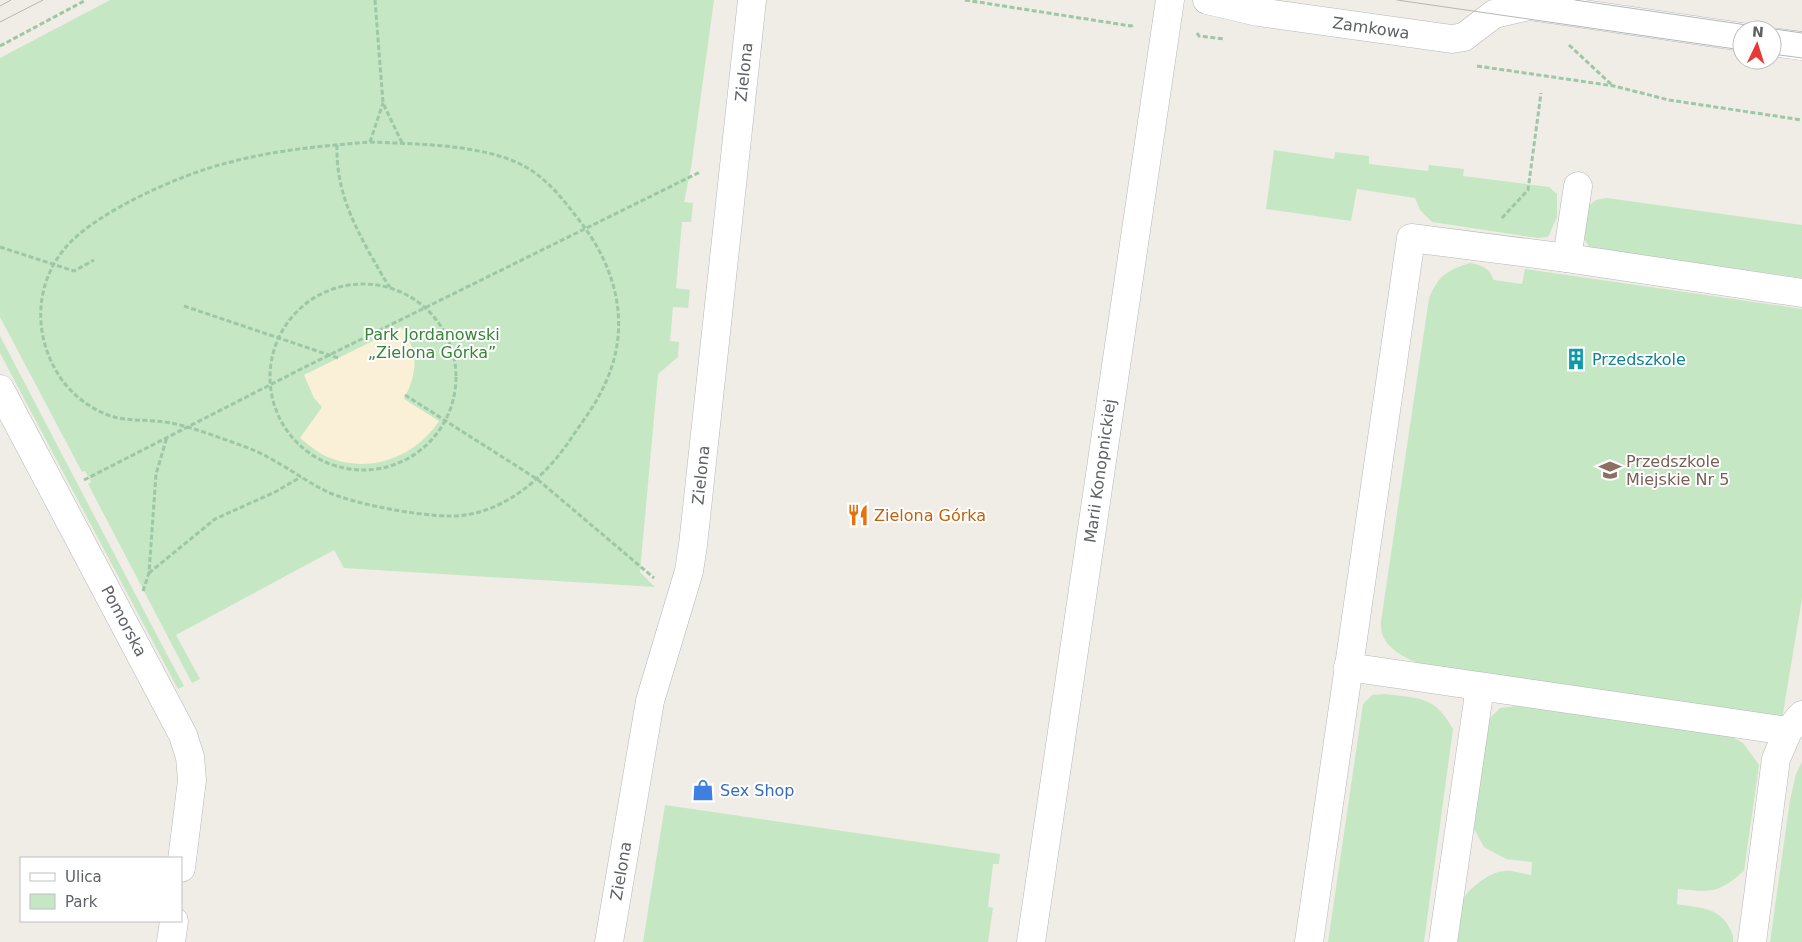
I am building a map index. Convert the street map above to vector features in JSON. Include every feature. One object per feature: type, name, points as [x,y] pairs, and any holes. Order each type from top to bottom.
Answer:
[{"type":"street","name":"Zielona","points":[[609,942],[650,701],[689,571],[694,545],[752,0]]},
{"type":"street","name":"Marii Konopnickiej","points":[[1031,942],[1170,0]]},
{"type":"street","name":"Zamkowa","points":[[1206,0],[1258,12],[1452,39],[1464,37],[1494,14],[1524,2],[1732,35]]},
{"type":"street","points":[[1484,0],[1524,2]]},
{"type":"street","points":[[1782,43],[1802,46]]},
{"type":"street","points":[[1567,258],[1578,186]]},
{"type":"street","points":[[1309,942],[1411,238],[1567,258],[1802,293]]},
{"type":"street","name":"Pomorska","points":[[0,388],[183,735],[190,757],[192,780],[182,860]]},
{"type":"street","points":[[1348,667],[1480,687],[1795,723],[1776,759],[1752,942]]},
{"type":"street","points":[[1442,942],[1480,687]]},
{"type":"street","points":[[171,942],[174,922]]},
{"type":"path","points":[[0,46],[86,0]]},
{"type":"path","points":[[375,0],[383,103],[402,144]]},
{"type":"path","points":[[965,0],[1131,26]]},
{"type":"path","points":[[1477,66],[1614,86],[1669,100],[1802,120]]},
{"type":"path","points":[[1476,246],[1528,190],[1541,93]]},
{"type":"path","points":[[370,142],[383,103]]},
{"type":"path","points":[[370,142],[473,150],[508,158],[543,179],[586,228],[603,256],[612,280],[617,305],[617,348],[612,368],[590,412],[562,451],[537,479],[515,495],[490,508],[466,515],[439,516],[355,501],[332,493],[272,458],[249,448],[167,422],[124,419],[106,415],[87,405],[70,390],[48,354],[42,335],[40,318],[41,298],[53,265],[67,245],[87,228],[144,194],[185,176],[226,163],[274,152],[370,142]]},
{"type":"path","points":[[336,145],[339,183],[347,209],[358,233],[390,287]]},
{"type":"path","points":[[81,481],[329,355],[700,172]]},
{"type":"path","points":[[0,247],[74,271],[94,260]]},
{"type":"path","points":[[358,284],[378,284],[390,287],[412,297],[426,307],[440,324],[450,341],[457,378],[455,395],[446,421],[423,448],[408,458],[389,466],[368,470],[347,469],[328,464],[297,442],[286,430],[277,414],[272,399],[271,368],[279,339],[287,324],[302,307],[320,294],[339,286],[358,284]]},
{"type":"path","points":[[184,306],[338,358]]},
{"type":"path","points":[[406,395],[537,479],[655,580]]},
{"type":"path","points":[[141,595],[149,574],[156,474],[167,437]]},
{"type":"path","points":[[149,574],[215,519],[275,492],[302,477]]},
{"type":"green space","name":"Park Jordanowski „Zielona Górka”","points":[[110,0],[714,0],[691,168],[684,202],[693,203],[691,222],[682,222],[676,288],[690,290],[688,308],[673,307],[670,341],[679,342],[678,357],[658,374],[640,572],[655,587],[344,568],[334,550],[176,635],[200,679],[192,683],[88,484],[91,482],[85,471],[82,472],[0,317],[0,58]]},
{"type":"green space","points":[[1274,150],[1334,159],[1335,152],[1369,156],[1369,164],[1428,171],[1429,165],[1464,169],[1463,176],[1549,187],[1557,194],[1557,217],[1548,237],[1538,238],[1432,222],[1420,210],[1415,198],[1357,189],[1351,221],[1266,209]]},
{"type":"green space","points":[[1607,198],[1802,225],[1802,278],[1590,248],[1582,236],[1584,209],[1596,200]]},
{"type":"green space","name":"Przedszkole Miejskie Nr 5","points":[[1470,263],[1485,268],[1490,272],[1494,280],[1522,284],[1525,269],[1802,309],[1802,599],[1782,719],[1435,669],[1404,657],[1386,641],[1382,634],[1381,621],[1429,298],[1436,284],[1444,275]]},
{"type":"green space","points":[[0,336],[184,686],[178,689],[0,353]]},
{"type":"green space","points":[[1385,694],[1417,698],[1432,704],[1446,718],[1453,729],[1424,942],[1328,942],[1363,704],[1372,695]]},
{"type":"green space","points":[[1517,706],[1729,735],[1743,743],[1759,765],[1744,871],[1727,884],[1714,890],[1678,889],[1677,904],[1706,909],[1719,915],[1729,927],[1733,936],[1733,942],[1453,942],[1460,906],[1468,892],[1489,876],[1499,872],[1511,871],[1531,875],[1532,862],[1506,859],[1484,847],[1474,829],[1473,814],[1487,721],[1500,708]]},
{"type":"green space","points":[[1802,762],[1802,942],[1770,942],[1790,800],[1796,774]]},
{"type":"green space","points":[[665,805],[1000,854],[999,864],[993,864],[988,907],[993,908],[988,942],[643,942]]},
{"type":"sand","points":[[401,327],[414,353],[414,371],[404,399],[439,421],[418,444],[406,452],[378,462],[348,463],[333,459],[315,450],[300,438],[322,407],[314,398],[304,375]]},
{"type":"tram line","points":[[0,6],[11,0]]},
{"type":"tram line","points":[[0,22],[43,0]]},
{"type":"tram line","points":[[1397,0],[1732,49]]},
{"type":"tram line","points":[[1575,0],[1802,33]]},
{"type":"tram line","points":[[1782,55],[1802,58]]},
{"type":"place","name":"Przedszkole","points":[[1576,359]]},
{"type":"place","name":"Przedszkole Miejskie Nr 5","points":[[1610,470]]},
{"type":"place","name":"Zielona Górka","points":[[858,515]]},
{"type":"place","name":"Sex Shop","points":[[703,790]]}]
